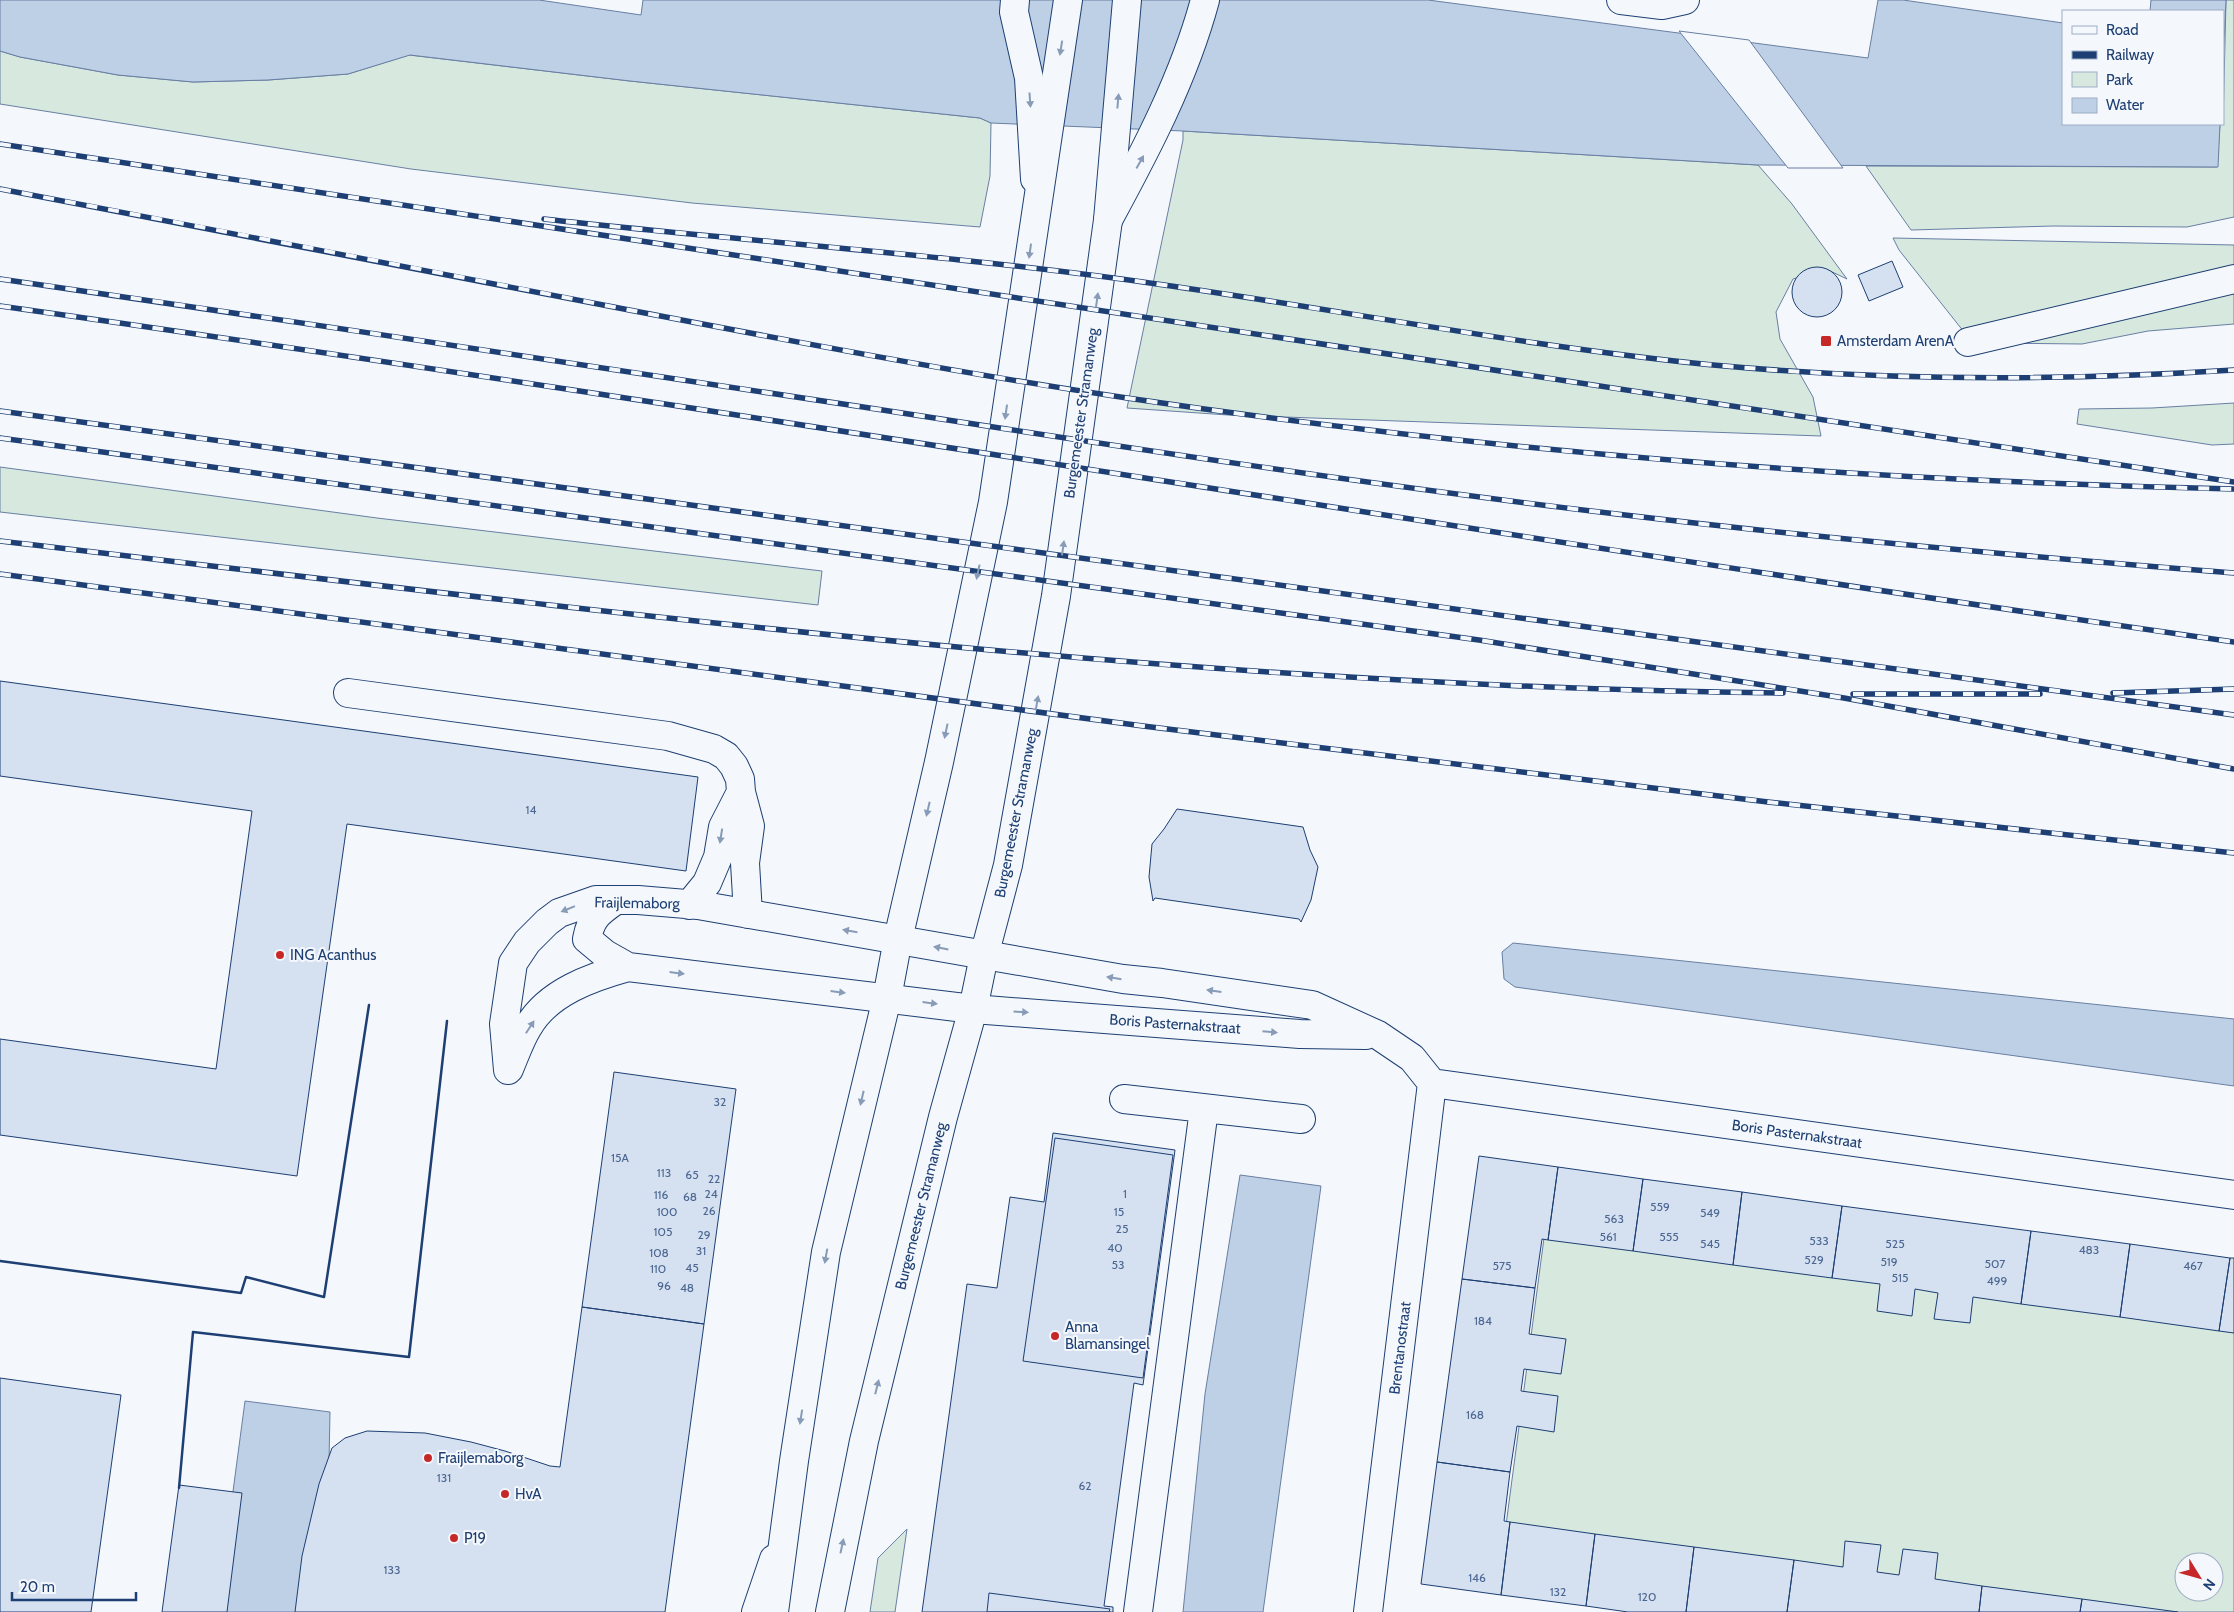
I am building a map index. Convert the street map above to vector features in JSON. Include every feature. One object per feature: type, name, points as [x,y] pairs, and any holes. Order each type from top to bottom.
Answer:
[{"type":"main road","points":[[1015,0],[1014,12],[1029,78],[1037,203]]},
{"type":"main road","points":[[774,1612],[784,1530],[826,1252],[887,998],[898,939],[939,762],[993,502],[1068,0]]},
{"type":"main road","name":"Burgemeester Stramanweg","points":[[830,1612],[866,1432],[943,1117],[973,1008],[984,956],[1008,865],[1056,596],[1108,220],[1127,0]]},
{"type":"main road","points":[[1108,220],[1151,141],[1184,60],[1205,0]]},
{"type":"main road","points":[[1621,0],[1662,5],[1685,0]]},
{"type":"main road","points":[[1968,342],[2234,279]]},
{"type":"main road","points":[[348,693],[668,736],[714,749],[726,756],[734,766],[740,779],[741,792],[750,826],[745,864],[748,914]]},
{"type":"main road","points":[[689,904],[706,883],[718,857],[723,827],[741,792]]},
{"type":"main road","name":"Fraijlemaborg","points":[[887,998],[628,967],[609,972],[570,988],[548,1004],[529,1025],[508,1070],[504,1024],[513,962],[527,942],[558,913],[596,900],[689,904],[898,939],[984,956]]},
{"type":"main road","points":[[616,900],[600,911],[591,922],[587,939],[604,954],[628,967]]},
{"type":"main road","points":[[984,956],[1123,979],[1312,1005],[1378,1035],[1412,1058],[1432,1083]]},
{"type":"main road","name":"Boris Pasternakstraat","points":[[887,998],[973,1008],[1300,1034],[1378,1035]]},
{"type":"main road","name":"Boris Pasternakstraat","points":[[1432,1083],[2234,1195]]},
{"type":"main road","name":"Brentanostraat","points":[[1368,1612],[1432,1083]]},
{"type":"main road","points":[[1124,1099],[1300,1119]]},
{"type":"main road","points":[[1138,1612],[1204,1109]]},
{"type":"main road","points":[[756,1612],[784,1530]]},
{"type":"green space","points":[[2226,0],[2234,0],[2234,217],[2187,227],[2053,226],[1911,230],[1866,166],[2217,167],[2220,125],[2224,125]]},
{"type":"green space","points":[[0,51],[20,57],[118,75],[193,82],[268,80],[348,74],[409,55],[630,81],[980,118],[991,123],[990,176],[980,227],[692,203],[411,169],[0,104]]},
{"type":"green space","points":[[1183,131],[1758,165],[1792,204],[1847,279],[1826,269],[1793,279],[1776,312],[1780,339],[1813,397],[1821,436],[1228,415],[1127,408],[1183,140]]},
{"type":"green space","points":[[1893,238],[2234,245],[2234,267],[1964,332],[1899,250]]},
{"type":"green space","points":[[2234,289],[2234,324],[2148,331],[2082,344],[1989,343]]},
{"type":"green space","points":[[2234,403],[2234,444],[2212,445],[2077,424],[2079,409],[2152,408]]},
{"type":"green space","points":[[0,467],[377,518],[822,571],[818,605],[0,512]]},
{"type":"green space","points":[[1544,1238],[2234,1329],[2234,1612],[2172,1612],[1506,1525]]},
{"type":"green space","points":[[907,1529],[895,1612],[870,1612],[878,1558]]},
{"type":"water","points":[[0,0],[539,0],[641,15],[643,0],[1428,0],[1868,58],[1878,0],[1903,0],[2062,23],[2062,125],[2220,125],[2218,167],[1758,165],[1183,131],[991,123],[980,118],[630,81],[410,55],[348,74],[268,80],[193,82],[118,75],[20,57],[0,51]]},
{"type":"water","points":[[2151,0],[2226,0],[2224,43],[2224,10],[2150,10]]},
{"type":"water","points":[[1513,943],[2234,1019],[2234,1086],[1515,987],[1504,979],[1502,952]]},
{"type":"water","points":[[1240,1175],[1321,1186],[1263,1612],[1183,1612],[1205,1394]]},
{"type":"water","points":[[245,1401],[330,1412],[326,1612],[217,1612]]},
{"type":"pier","points":[[1679,31],[1749,40],[1843,168],[1788,168]]},
{"type":"building","points":[[1892,261],[1903,287],[1869,301],[1858,275]]},
{"type":"building","points":[[1817,267],[1831,271],[1838,278],[1842,292],[1838,306],[1831,313],[1817,317],[1803,313],[1796,306],[1792,292],[1796,278],[1803,271]]},
{"type":"building","name":"ING Acanthus","points":[[0,681],[698,777],[686,871],[347,824],[297,1176],[0,1135],[0,1039],[216,1069],[252,811],[0,776]]},
{"type":"building","points":[[1177,809],[1303,827],[1310,850],[1318,867],[1311,900],[1301,922],[1299,919],[1155,898],[1153,901],[1149,877],[1152,844]]},
{"type":"building","points":[[614,1072],[736,1089],[704,1324],[582,1307]]},
{"type":"building","name":"Anna Blamansingel","points":[[1053,1133],[1175,1150],[1143,1385],[1134,1383],[1104,1606],[1113,1607],[1113,1612],[922,1612],[967,1284],[997,1288],[1010,1197],[1044,1202]]},
{"type":"building","points":[[1055,1138],[1173,1155],[1143,1378],[1023,1361]]},
{"type":"building","points":[[1479,1156],[1558,1167],[1548,1240],[1542,1239],[1535,1288],[1462,1279]]},
{"type":"building","points":[[1558,1167],[1643,1179],[1633,1251],[1548,1240]]},
{"type":"building","points":[[1643,1179],[1742,1192],[1733,1265],[1633,1251]]},
{"type":"building","points":[[1742,1192],[1842,1206],[1832,1278],[1733,1265]]},
{"type":"building","points":[[1842,1206],[2031,1231],[2021,1304],[1973,1297],[1970,1323],[1934,1319],[1938,1293],[1915,1289],[1912,1316],[1877,1311],[1880,1284],[1832,1278]]},
{"type":"building","points":[[2031,1231],[2130,1244],[2120,1317],[2021,1304]]},
{"type":"building","points":[[2130,1244],[2230,1258],[2219,1331],[2120,1317]]},
{"type":"building","points":[[2230,1258],[2234,1258],[2234,1333],[2219,1331]]},
{"type":"building","points":[[1462,1279],[1535,1288],[1529,1334],[1566,1339],[1561,1374],[1524,1369],[1521,1391],[1558,1396],[1554,1432],[1517,1426],[1510,1472],[1437,1462]]},
{"type":"building","name":"HvA","points":[[582,1307],[704,1324],[665,1612],[295,1612],[302,1556],[319,1484],[332,1448],[345,1438],[367,1431],[425,1433],[471,1442],[550,1466],[560,1467]]},
{"type":"building","points":[[0,1378],[121,1395],[91,1612],[0,1612]]},
{"type":"building","points":[[1437,1462],[1510,1472],[1504,1521],[1510,1522],[1501,1595],[1421,1584]]},
{"type":"building","points":[[179,1485],[242,1493],[227,1612],[162,1612]]},
{"type":"building","points":[[1510,1522],[1595,1534],[1586,1606],[1501,1595]]},
{"type":"building","points":[[1595,1534],[1694,1547],[1686,1612],[1628,1612],[1586,1606]]},
{"type":"building","points":[[1845,1541],[1881,1545],[1877,1572],[1899,1575],[1903,1549],[1938,1553],[1935,1579],[1982,1586],[1979,1612],[1787,1612],[1794,1560],[1843,1567]]},
{"type":"building","points":[[1694,1547],[1794,1560],[1787,1612],[1686,1612]]},
{"type":"building","points":[[1982,1586],[2082,1599],[2080,1612],[1979,1612]]},
{"type":"building","points":[[989,1593],[1110,1609],[1109,1612],[987,1612]]},
{"type":"building","points":[[2082,1599],[2178,1612],[2080,1612]]},
{"type":"railway","points":[[0,144],[2234,482]]},
{"type":"railway","points":[[0,189],[875,356],[1127,398],[1265,417],[1403,434],[1679,461],[1956,479],[2234,489]]},
{"type":"railway","points":[[544,219],[1087,274],[1575,349],[1713,365],[1843,374],[1974,378],[2104,376],[2234,370]]},
{"type":"railway","points":[[0,279],[1434,491],[1625,515],[1853,540],[2234,573]]},
{"type":"railway","points":[[0,306],[280,346],[1675,560],[2234,642]]},
{"type":"railway","points":[[0,411],[2234,715]]},
{"type":"railway","points":[[0,438],[1479,640],[1844,698],[2234,769]]},
{"type":"railway","points":[[0,541],[444,593],[890,641],[1336,676],[1560,688],[1783,693]]},
{"type":"railway","points":[[0,574],[1143,726],[1768,802],[2234,853]]},
{"type":"railway","points":[[2113,693],[2234,689]]},
{"type":"railway","points":[[1853,694],[2040,694]]},
{"type":"wall","points":[[0,1261],[241,1293],[246,1277],[324,1297],[369,1005]]},
{"type":"wall","points":[[179,1488],[193,1332],[409,1357],[447,1021]]},
{"type":"place","name":"Amsterdam ArenA","points":[[1826,341]]},
{"type":"place","name":"ING Acanthus","points":[[280,955]]},
{"type":"place","name":"Anna Blamansingel","points":[[1055,1336]]},
{"type":"place","name":"Fraijlemaborg","points":[[428,1458]]},
{"type":"place","name":"HvA","points":[[505,1494]]},
{"type":"place","name":"P19","points":[[454,1538]]}]
